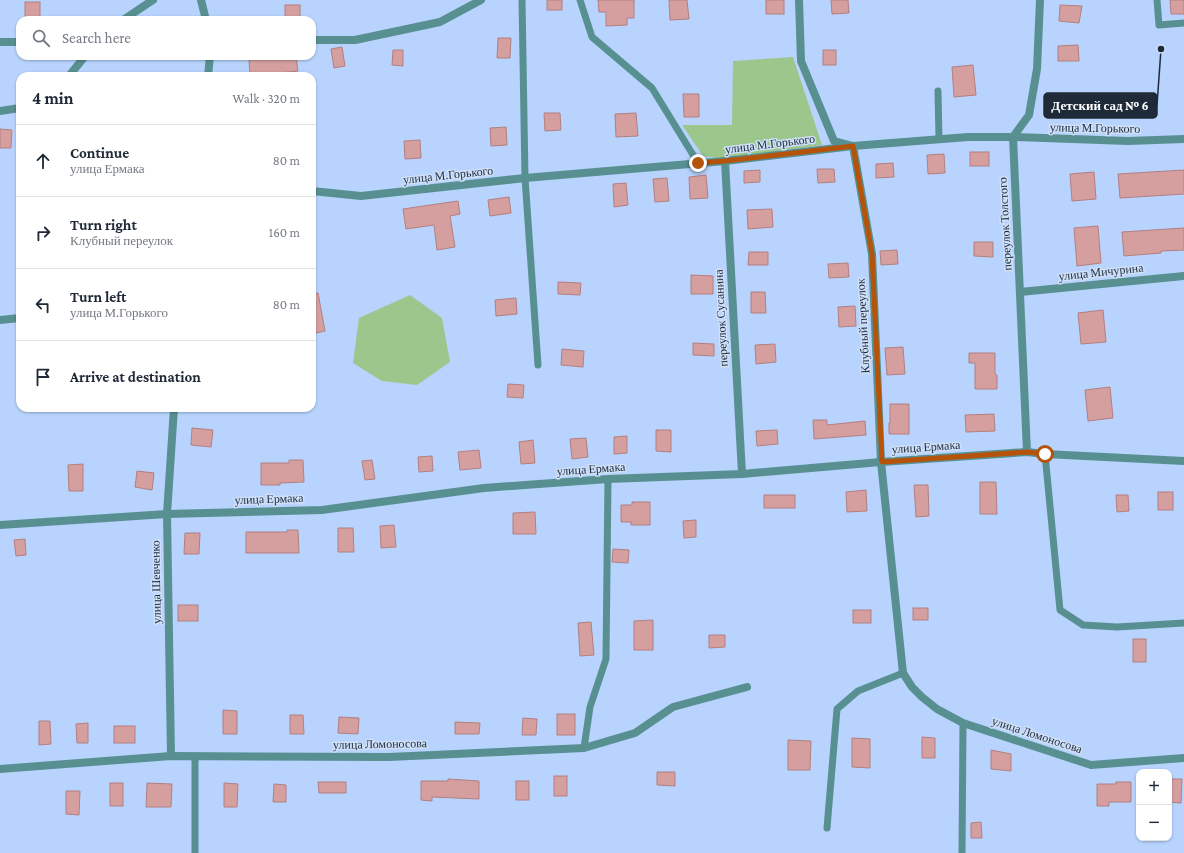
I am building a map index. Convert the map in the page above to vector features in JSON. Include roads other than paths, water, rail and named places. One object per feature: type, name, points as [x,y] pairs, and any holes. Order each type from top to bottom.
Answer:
[{"type":"street","points":[[130,16],[153,0]]},
{"type":"street","points":[[201,0],[205,16]]},
{"type":"street","points":[[316,40],[355,40],[440,22],[481,0]]},
{"type":"street","points":[[799,0],[801,61],[834,141],[853,146]]},
{"type":"street","points":[[1013,137],[1029,115],[1037,69],[1040,0]]},
{"type":"street","points":[[0,42],[16,42]]},
{"type":"street","points":[[72,72],[81,60]]},
{"type":"street","points":[[208,72],[210,60]]},
{"type":"street","points":[[0,111],[16,109]]},
{"type":"street","name":"улица М.Горького","points":[[316,191],[362,196],[525,178],[725,161],[853,146],[968,137],[1128,141],[1184,139]]},
{"type":"street","name":"переулок Толстого","points":[[1013,137],[1027,452]]},
{"type":"street","name":"Клубный переулок","points":[[853,146],[872,254],[882,462],[903,674]]},
{"type":"street","name":"переулок Сусанина","points":[[725,161],[742,474]]},
{"type":"street","name":"улица Мичурина","points":[[1020,292],[1184,276]]},
{"type":"street","points":[[0,320],[16,318]]},
{"type":"street","name":"улица Шевченко","points":[[170,756],[167,514],[174,412]]},
{"type":"street","name":"улица Ермака","points":[[0,525],[167,514],[322,510],[484,488],[608,479],[742,474],[1027,452],[1184,462]]},
{"type":"street","name":"улица Ломоносова","points":[[903,674],[912,687],[922,697],[937,709],[963,723],[1091,765],[1184,758]]},
{"type":"street","name":"улица Ломоносова","points":[[0,769],[170,756],[389,757],[584,748],[635,732],[674,707],[748,687]]},
{"type":"lane","points":[[522,0],[525,178],[538,365]]},
{"type":"lane","points":[[580,0],[592,37],[652,88],[698,163]]},
{"type":"lane","points":[[1157,0],[1159,25],[1184,23]]},
{"type":"lane","points":[[938,91],[939,139]]},
{"type":"lane","points":[[1045,454],[1060,610],[1083,625],[1117,627],[1184,623]]},
{"type":"lane","points":[[584,748],[590,707],[606,659],[608,479]]},
{"type":"lane","points":[[827,828],[837,709],[858,692],[903,674]]},
{"type":"lane","points":[[962,853],[963,723]]},
{"type":"lane","points":[[195,756],[195,853]]},
{"type":"place","name":"Детский сад № 6","points":[[1161,49]]}]
